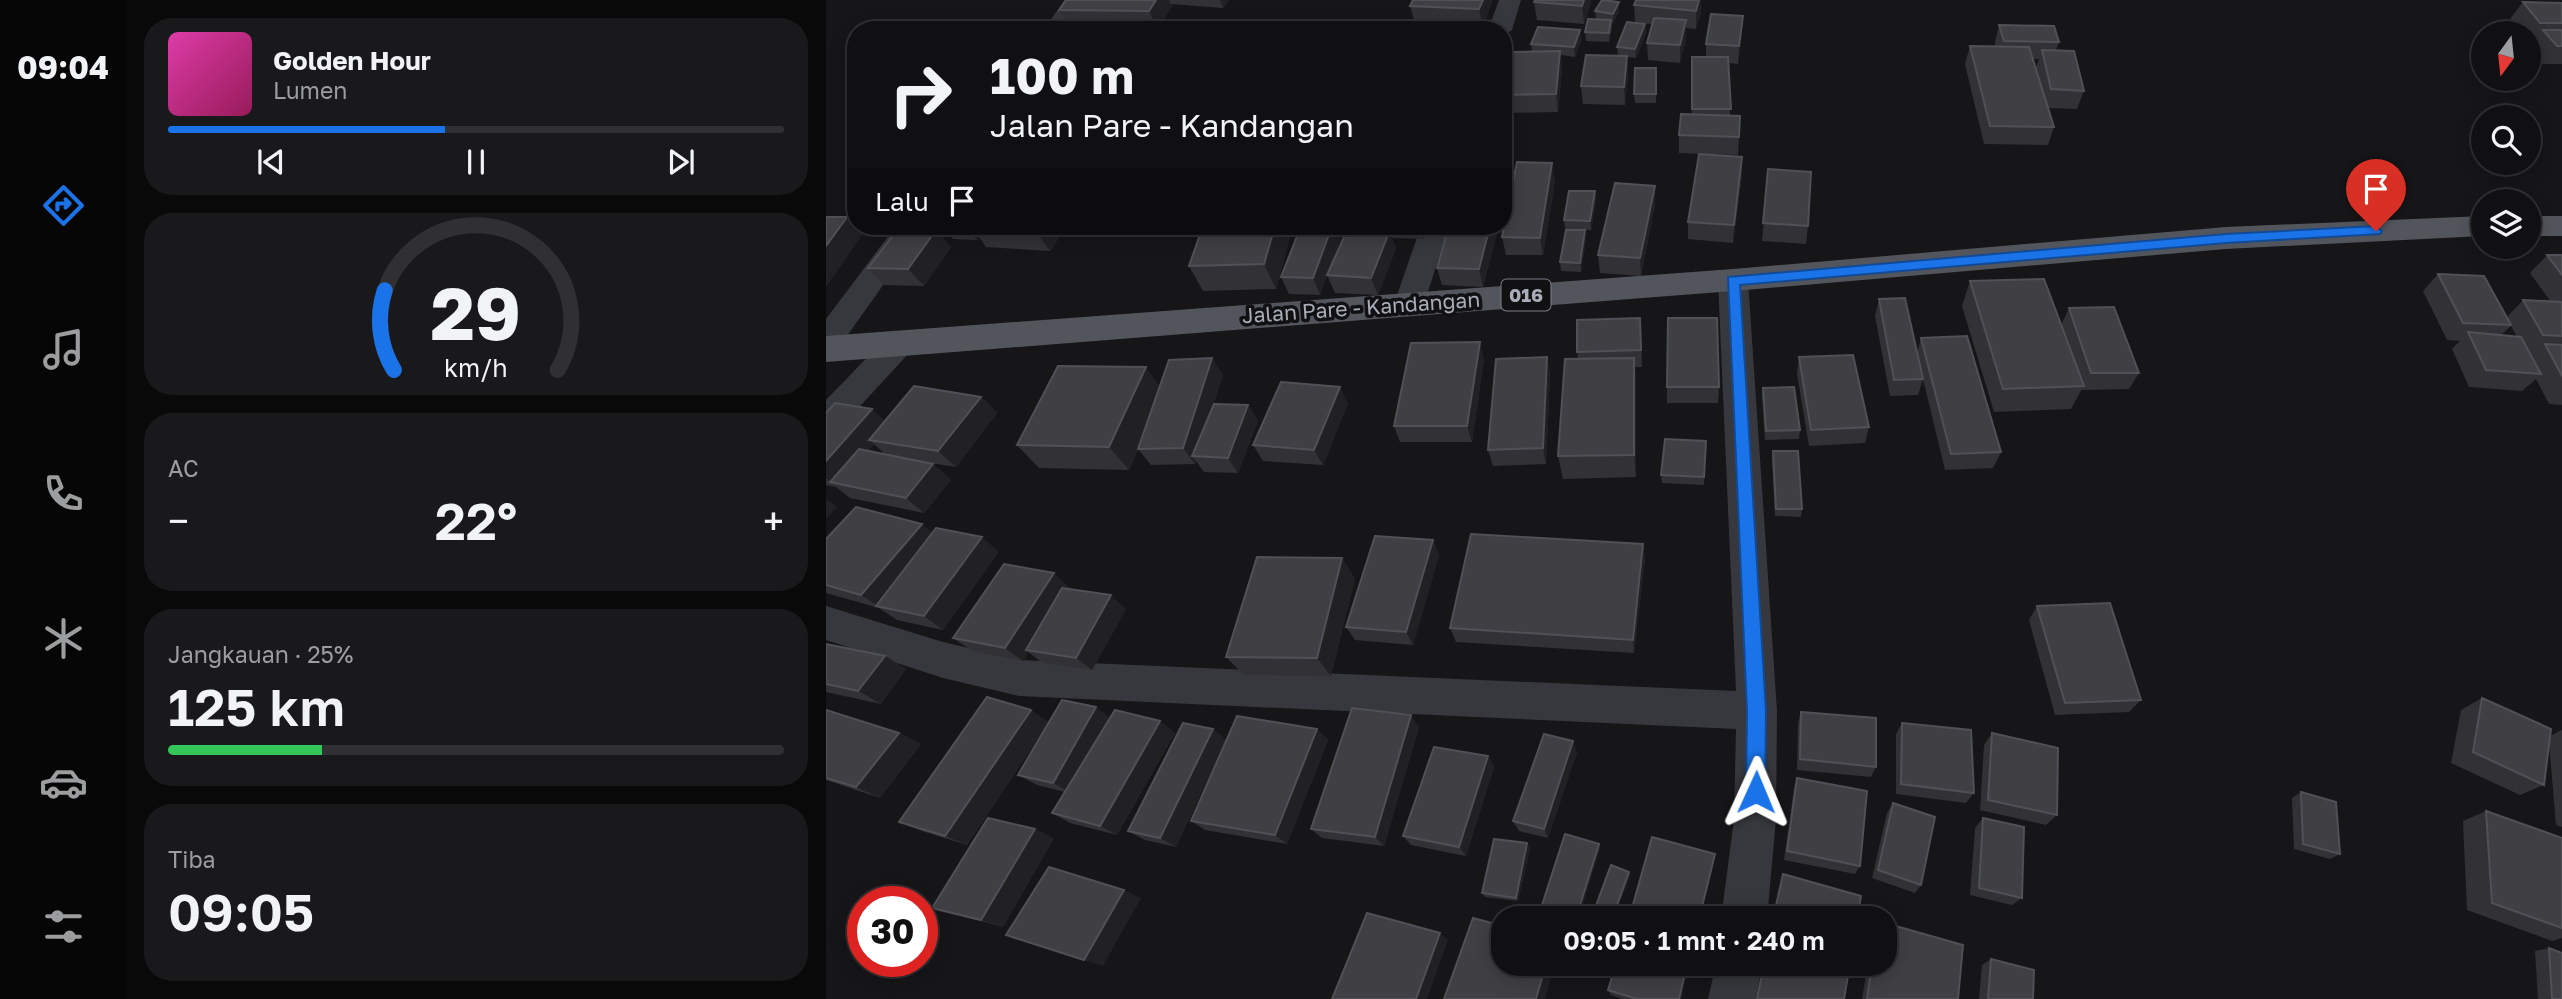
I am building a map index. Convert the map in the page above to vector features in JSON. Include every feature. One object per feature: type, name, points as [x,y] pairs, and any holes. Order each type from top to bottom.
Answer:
[{"type":"main road","name":"Jalan Pare - Kandangan","points":[[826,349],[1733,281],[2226,238],[2471,226]]},
{"type":"main road","points":[[2541,226],[2562,226]]},
{"type":"street","points":[[1062,21],[1077,0]]},
{"type":"street","points":[[1503,21],[1510,0]]},
{"type":"street","points":[[826,342],[904,235]]},
{"type":"street","points":[[1409,304],[1432,235]]},
{"type":"street","points":[[1733,281],[1757,711],[1755,820],[1745,906]]},
{"type":"street","points":[[826,421],[899,344]]},
{"type":"street","points":[[826,623],[943,660],[1019,678],[1757,711]]},
{"type":"street","points":[[1732,999],[1737,976]]},
{"type":"building","points":[[1066,0],[1156,0],[1149,11],[1059,10]]},
{"type":"building","points":[[1413,0],[1483,0],[1479,9],[1410,6]]},
{"type":"building","points":[[1584,0],[1582,6],[1534,2]]},
{"type":"building","points":[[1602,0],[1619,2],[1613,14],[1595,11]]},
{"type":"building","points":[[1636,0],[1699,0],[1696,11],[1634,5]]},
{"type":"building","points":[[2523,2],[2562,3],[2562,23],[2538,21]]},
{"type":"building","points":[[1711,14],[1743,16],[1739,46],[1706,44]]},
{"type":"building","points":[[1654,18],[1686,20],[1680,45],[1647,43]]},
{"type":"building","points":[[1588,19],[1611,20],[1609,33],[1585,32]]},
{"type":"building","points":[[1627,22],[1645,24],[1635,49],[1617,47]]},
{"type":"building","points":[[1999,25],[2054,26],[2059,42],[2004,41]]},
{"type":"building","points":[[1538,27],[1580,30],[1574,47],[1531,44]]},
{"type":"building","points":[[2543,30],[2562,30],[2562,46],[2557,46]]},
{"type":"building","points":[[1970,46],[2029,47],[2054,127],[1990,126]]},
{"type":"building","points":[[2042,50],[2074,51],[2084,91],[2051,89]]},
{"type":"building","points":[[1560,51],[1556,94],[1512,95],[1512,52]]},
{"type":"building","points":[[1586,55],[1627,56],[1624,87],[1581,86]]},
{"type":"building","points":[[1692,57],[1728,57],[1731,109],[1692,109]]},
{"type":"building","points":[[1635,68],[1656,68],[1656,94],[1634,94]]},
{"type":"building","points":[[1681,114],[1740,116],[1739,137],[1679,135]]},
{"type":"building","points":[[1699,154],[1742,157],[1734,225],[1688,222]]},
{"type":"building","points":[[1517,162],[1552,163],[1540,238],[1502,237],[1512,235],[1512,187]]},
{"type":"building","points":[[1768,169],[1811,172],[1808,226],[1763,223]]},
{"type":"building","points":[[1615,183],[1655,186],[1640,258],[1598,255]]},
{"type":"building","points":[[1569,191],[1595,191],[1590,221],[1564,220]]},
{"type":"building","points":[[826,217],[847,217],[826,246]]},
{"type":"building","points":[[1566,230],[1585,230],[1580,263],[1560,262]]},
{"type":"building","points":[[893,235],[932,235],[908,269],[868,268]]},
{"type":"building","points":[[1200,235],[1272,235],[1264,264],[1189,266]]},
{"type":"building","points":[[1297,235],[1329,235],[1313,278],[1281,277]]},
{"type":"building","points":[[1345,235],[1388,235],[1371,278],[1327,275]]},
{"type":"building","points":[[1446,235],[1488,235],[1479,269],[1437,268]]},
{"type":"building","points":[[2547,255],[2562,255],[2562,275]]},
{"type":"building","points":[[2438,274],[2484,276],[2511,325],[2463,323]]},
{"type":"building","points":[[2044,279],[2084,386],[2003,389],[1970,281]]},
{"type":"building","points":[[1905,298],[1923,379],[1894,380],[1879,299]]},
{"type":"building","points":[[2523,300],[2562,302],[2562,336],[2543,335]]},
{"type":"building","points":[[2114,307],[2139,373],[2091,373],[2069,308]]},
{"type":"building","points":[[1640,318],[1641,350],[1577,352],[1577,320]]},
{"type":"building","points":[[1668,318],[1717,318],[1719,387],[1667,387]]},
{"type":"building","points":[[2468,332],[2521,337],[2541,374],[2486,370]]},
{"type":"building","points":[[1967,336],[2001,452],[1951,454],[1921,338]]},
{"type":"building","points":[[1480,342],[1467,426],[1394,426],[1411,343]]},
{"type":"building","points":[[2545,344],[2562,345],[2562,376]]},
{"type":"building","points":[[1853,355],[1869,427],[1811,430],[1799,357]]},
{"type":"building","points":[[1547,357],[1543,448],[1488,450],[1496,359]]},
{"type":"building","points":[[1212,358],[1183,448],[1138,449],[1169,360]]},
{"type":"building","points":[[1634,358],[1634,455],[1558,456],[1565,359]]},
{"type":"building","points":[[1058,366],[1146,367],[1109,447],[1017,445]]},
{"type":"building","points":[[1281,382],[1340,387],[1314,450],[1253,445]]},
{"type":"building","points":[[914,386],[981,397],[938,451],[869,440]]},
{"type":"building","points":[[1794,387],[1800,430],[1766,431],[1763,388]]},
{"type":"building","points":[[835,403],[872,409],[826,461],[826,413]]},
{"type":"building","points":[[1214,404],[1248,405],[1228,458],[1192,456]]},
{"type":"building","points":[[1665,439],[1706,441],[1704,477],[1661,475]]},
{"type":"building","points":[[859,449],[933,464],[906,498],[830,482]]},
{"type":"building","points":[[1773,451],[1798,451],[1802,509],[1776,509]]},
{"type":"building","points":[[856,507],[922,524],[861,595],[826,585],[826,539]]},
{"type":"building","points":[[936,528],[982,537],[924,616],[876,606]]},
{"type":"building","points":[[1471,534],[1643,544],[1633,640],[1450,628]]},
{"type":"building","points":[[1375,536],[1433,540],[1406,632],[1346,627]]},
{"type":"building","points":[[1257,557],[1342,558],[1317,658],[1226,657]]},
{"type":"building","points":[[1004,564],[1054,573],[1005,648],[953,638]]},
{"type":"building","points":[[1062,588],[1111,595],[1076,658],[1026,650]]},
{"type":"building","points":[[2110,603],[2141,700],[2065,703],[2037,606]]},
{"type":"building","points":[[826,644],[885,656],[858,691],[826,684]]},
{"type":"building","points":[[987,697],[1031,710],[945,836],[899,822]]},
{"type":"building","points":[[2482,698],[2551,729],[2544,785],[2473,752]]},
{"type":"building","points":[[1062,700],[1096,707],[1053,783],[1018,775]]},
{"type":"building","points":[[1352,708],[1411,715],[1375,837],[1311,829]]},
{"type":"building","points":[[826,710],[899,733],[856,787],[826,778]]},
{"type":"building","points":[[1115,710],[1160,721],[1100,826],[1052,813]]},
{"type":"building","points":[[1801,712],[1876,718],[1876,767],[1800,759]]},
{"type":"building","points":[[1237,716],[1317,729],[1275,835],[1191,821]]},
{"type":"building","points":[[1183,723],[1213,729],[1160,838],[1128,831]]},
{"type":"building","points":[[1902,723],[1971,730],[1974,793],[1901,784]]},
{"type":"building","points":[[1992,733],[2058,748],[2057,815],[1988,800]]},
{"type":"building","points":[[1544,734],[1573,741],[1544,829],[1513,821]]},
{"type":"building","points":[[1434,747],[1488,756],[1459,847],[1403,836]]},
{"type":"building","points":[[1797,778],[1867,791],[1860,866],[1787,851]]},
{"type":"building","points":[[2301,792],[2336,802],[2340,854],[2303,844]]},
{"type":"building","points":[[1893,803],[1935,817],[1921,885],[1878,870]]},
{"type":"building","points":[[2486,811],[2562,838],[2562,928],[2492,903]]},
{"type":"building","points":[[988,818],[1035,829],[981,920],[938,909],[938,898]]},
{"type":"building","points":[[1983,818],[2024,827],[2022,898],[1979,888]]},
{"type":"building","points":[[1565,834],[1599,844],[1580,906],[1542,906]]},
{"type":"building","points":[[1652,837],[1715,854],[1702,906],[1633,906]]},
{"type":"building","points":[[1494,839],[1527,843],[1516,898],[1482,893]]},
{"type":"building","points":[[1611,865],[1629,872],[1617,906],[1596,906]]},
{"type":"building","points":[[1049,867],[1124,890],[1084,960],[1006,935]]},
{"type":"building","points":[[1783,874],[1861,896],[1859,906],[1776,906]]},
{"type":"building","points":[[1367,913],[1440,933],[1416,999],[1332,999]]},
{"type":"building","points":[[1473,918],[1491,923],[1491,976],[1543,976],[1536,999],[1444,999]]},
{"type":"building","points":[[1897,926],[1963,945],[1958,999],[1867,999],[1870,976],[1897,976]]},
{"type":"building","points":[[2549,948],[2562,953],[2562,999],[2552,999]]},
{"type":"building","points":[[1991,959],[2034,970],[2033,999],[1988,999]]},
{"type":"building","points":[[1612,976],[1684,976],[1679,999],[1637,999],[1608,990]]},
{"type":"building","points":[[1762,976],[1848,976],[1844,999],[1757,999]]},
{"type":"route","points":[[1756,792],[1757,711],[1733,281],[2226,238],[2376,231]]}]
